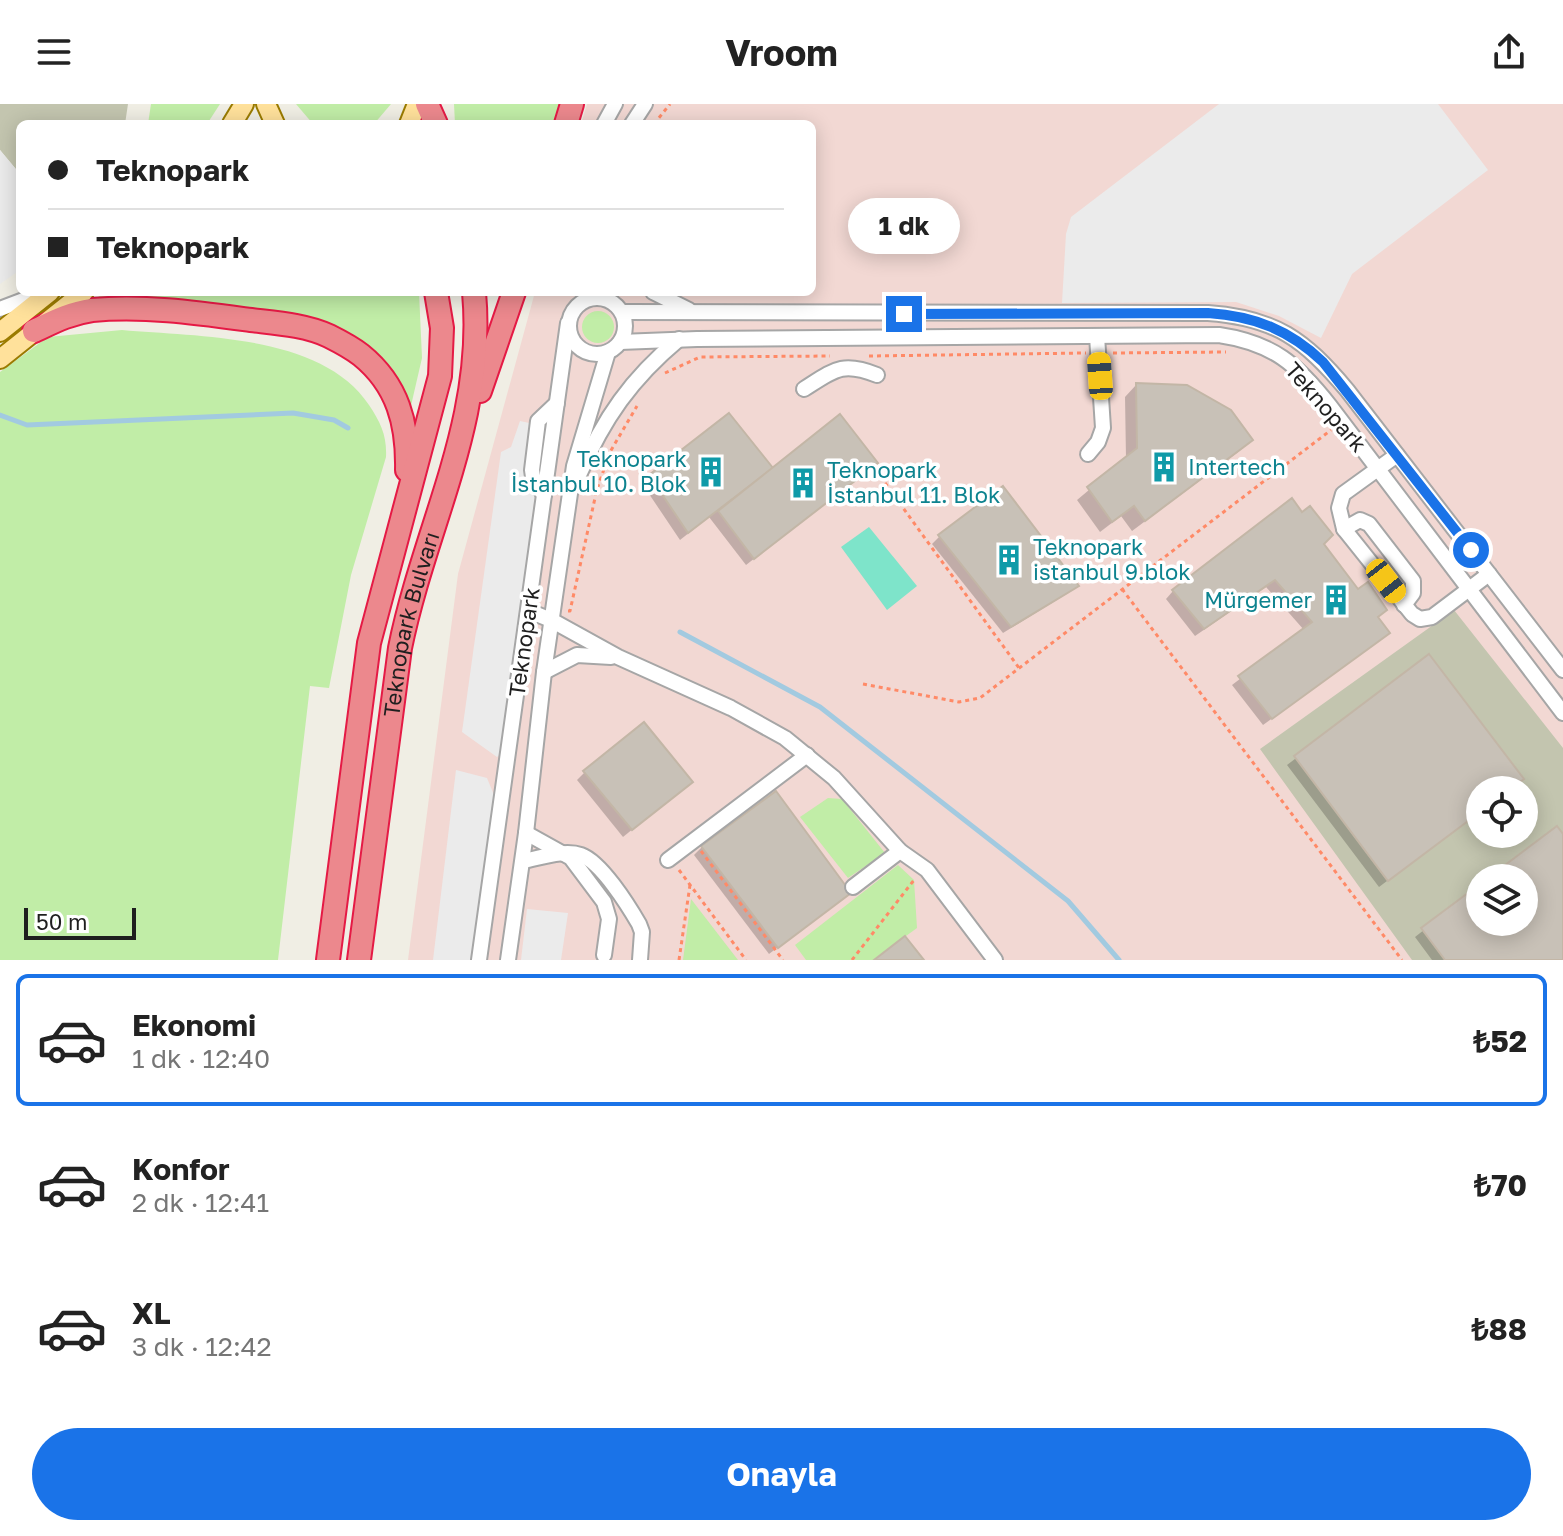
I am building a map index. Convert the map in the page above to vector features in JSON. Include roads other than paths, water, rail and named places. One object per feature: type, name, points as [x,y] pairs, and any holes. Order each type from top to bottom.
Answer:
[{"type":"highway","name":"Teknopark Bulvarı","points":[[328,960],[369,643],[440,376],[442,328],[437,296]]},
{"type":"highway","name":"Teknopark Bulvarı","points":[[359,960],[400,648],[410,602],[463,433],[475,369],[474,296]]},
{"type":"highway","points":[[463,433],[487,374],[513,296]]},
{"type":"highway","points":[[34,331],[67,315],[91,310],[129,309],[243,319],[328,335],[360,354],[383,378],[397,402],[408,438],[406,503]]},
{"type":"main road","points":[[0,332],[43,296]]},
{"type":"main road","points":[[0,359],[79,296]]},
{"type":"street","points":[[0,309],[37,296]]},
{"type":"street","name":"Teknopark","points":[[479,960],[572,296]]},
{"type":"street","name":"Teknopark","points":[[661,296],[697,313]]},
{"type":"street","name":"Teknopark","points":[[569,320],[578,305],[590,298],[697,313],[1208,313],[1251,318],[1286,333],[1312,351],[1347,390],[1563,670]]},
{"type":"street","points":[[569,320],[571,338],[580,349],[593,354],[608,352],[620,342],[625,328],[617,303]]},
{"type":"street","name":"Teknopark","points":[[620,342],[1219,335],[1274,351],[1296,366],[1342,421],[1563,713]]},
{"type":"street","points":[[1088,454],[1098,442],[1103,428],[1097,336]]},
{"type":"street","name":"Teknopark","points":[[570,493],[613,408],[644,370],[679,339]]},
{"type":"street","name":"Teknopark","points":[[508,960],[570,493],[580,442],[608,352]]},
{"type":"street","points":[[804,389],[836,368],[855,367],[877,375]]},
{"type":"street","points":[[1397,455],[1343,494],[1339,508],[1344,529],[1415,617],[1428,619],[1489,574]]},
{"type":"street","points":[[1344,529],[1360,520],[1369,524],[1413,581],[1413,593],[1404,605]]},
{"type":"street","points":[[529,611],[552,613]]},
{"type":"street","name":"Teknopark","points":[[552,613],[618,657],[763,725],[807,755],[834,778],[900,851],[927,870],[995,960]]},
{"type":"street","name":"Teknopark","points":[[544,672],[577,655],[618,657]]},
{"type":"street","points":[[672,863],[807,755]]},
{"type":"street","points":[[526,833],[565,854],[607,907],[609,919],[604,955]]},
{"type":"street","points":[[853,887],[900,851]]},
{"type":"street","points":[[523,861],[565,854],[581,855],[597,867],[636,919],[642,932],[640,960]]},
{"type":"street","name":"Teknopark","points":[[916,860],[926,879],[986,960]]},
{"type":"waterway","points":[[0,415],[27,425],[293,413],[334,420],[348,428]]},
{"type":"waterway","points":[[680,632],[820,707],[1068,901],[1119,960]]},
{"type":"place","name":"Intertech","points":[[1164,467]]},
{"type":"place","name":"Teknopark İstanbul 10. Blok","points":[[711,472]]},
{"type":"place","name":"Teknopark İstanbul 11. Blok","points":[[803,483]]},
{"type":"place","name":"Teknopark istanbul 9.blok","points":[[1009,560]]},
{"type":"place","name":"Mürgemer","points":[[1336,600]]}]
